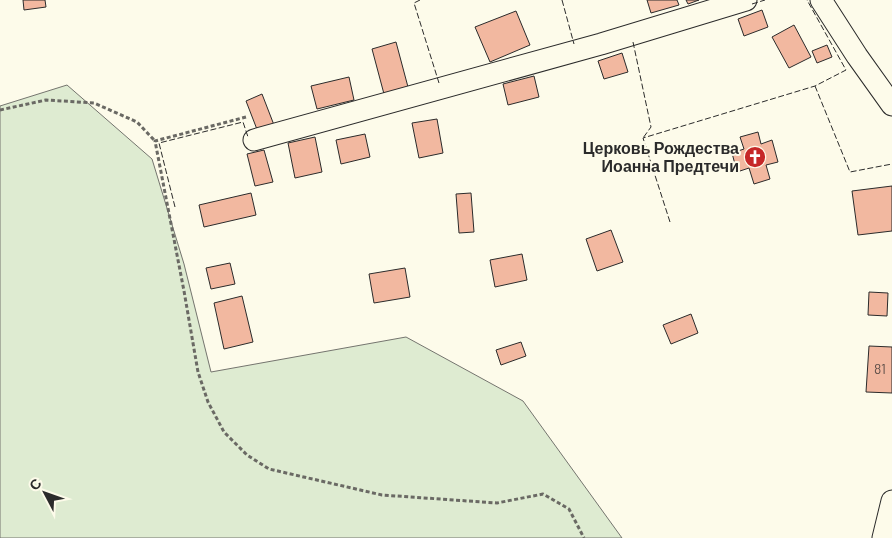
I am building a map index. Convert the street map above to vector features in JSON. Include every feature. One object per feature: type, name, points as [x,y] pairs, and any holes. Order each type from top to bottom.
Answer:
[{"type":"street","points":[[254,140],[601,44],[746,0]]},
{"type":"street","points":[[821,0],[892,105]]},
{"type":"street","points":[[883,538],[892,501]]},
{"type":"path","points":[[0,110],[46,100],[94,104],[137,122],[155,141],[198,372],[208,402],[224,432],[247,455],[269,470],[382,495],[497,502],[543,494],[569,509],[584,538]]},
{"type":"path","points":[[155,141],[247,117],[254,140]]},
{"type":"green space","points":[[67,85],[152,159],[184,264],[211,372],[406,337],[523,401],[622,538],[0,538],[0,106]]},
{"type":"building","points":[[23,0],[45,0],[46,7],[24,10]]},
{"type":"building","points":[[647,0],[677,0],[679,5],[651,13]]},
{"type":"building","points":[[686,0],[699,0],[688,4]]},
{"type":"building","points":[[762,10],[768,27],[744,36],[738,19]]},
{"type":"building","points":[[516,11],[530,45],[490,62],[475,27]]},
{"type":"building","points":[[794,25],[811,57],[789,68],[772,37]]},
{"type":"building","points":[[396,42],[408,87],[384,94],[372,49]]},
{"type":"building","points":[[827,45],[832,57],[817,63],[812,51]]},
{"type":"building","points":[[622,53],[628,72],[604,79],[598,61]]},
{"type":"building","points":[[534,76],[539,97],[508,105],[503,84]]},
{"type":"building","points":[[349,77],[354,100],[317,109],[311,86]]},
{"type":"building","points":[[262,94],[274,125],[258,132],[246,101]]},
{"type":"building","points":[[437,119],[443,153],[419,158],[412,123]]},
{"type":"building","name":"Церковь Рождества Иоанна Предтечи","points":[[758,132],[761,144],[772,140],[778,162],[766,165],[770,179],[754,184],[749,168],[737,172],[732,153],[744,149],[740,137]]},
{"type":"building","points":[[365,134],[370,157],[341,164],[336,140]]},
{"type":"building","points":[[315,137],[322,172],[295,178],[288,143]]},
{"type":"building","points":[[264,150],[273,182],[255,186],[247,154]]},
{"type":"building","points":[[892,186],[892,231],[858,235],[852,191]]},
{"type":"building","points":[[251,193],[256,215],[204,227],[199,205]]},
{"type":"building","points":[[471,193],[474,232],[459,233],[456,194]]},
{"type":"building","points":[[611,230],[623,262],[597,271],[586,239]]},
{"type":"building","points":[[522,254],[527,280],[495,287],[490,260]]},
{"type":"building","points":[[230,263],[235,284],[211,289],[206,268]]},
{"type":"building","points":[[405,268],[410,297],[374,303],[369,274]]},
{"type":"building","points":[[869,292],[888,293],[887,316],[868,315]]},
{"type":"building","points":[[242,296],[253,342],[224,349],[214,303]]},
{"type":"building","points":[[691,314],[698,333],[671,344],[663,325]]},
{"type":"building","points":[[521,342],[526,356],[501,365],[496,350]]},
{"type":"building","points":[[869,346],[892,347],[892,393],[866,392]]},
{"type":"fence","points":[[420,0],[414,3],[439,83]]},
{"type":"fence","points":[[562,0],[574,44]]},
{"type":"fence","points":[[752,4],[765,0]]},
{"type":"fence","points":[[670,222],[643,138],[815,86],[846,70],[807,0]]},
{"type":"fence","points":[[633,42],[651,127],[643,138]]},
{"type":"fence","points":[[815,86],[850,172],[892,164]]},
{"type":"fence","points":[[175,207],[159,143],[243,122],[248,137]]},
{"type":"place","name":"Церковь Рождества Иоанна Предтечи","points":[[755,157]]}]
